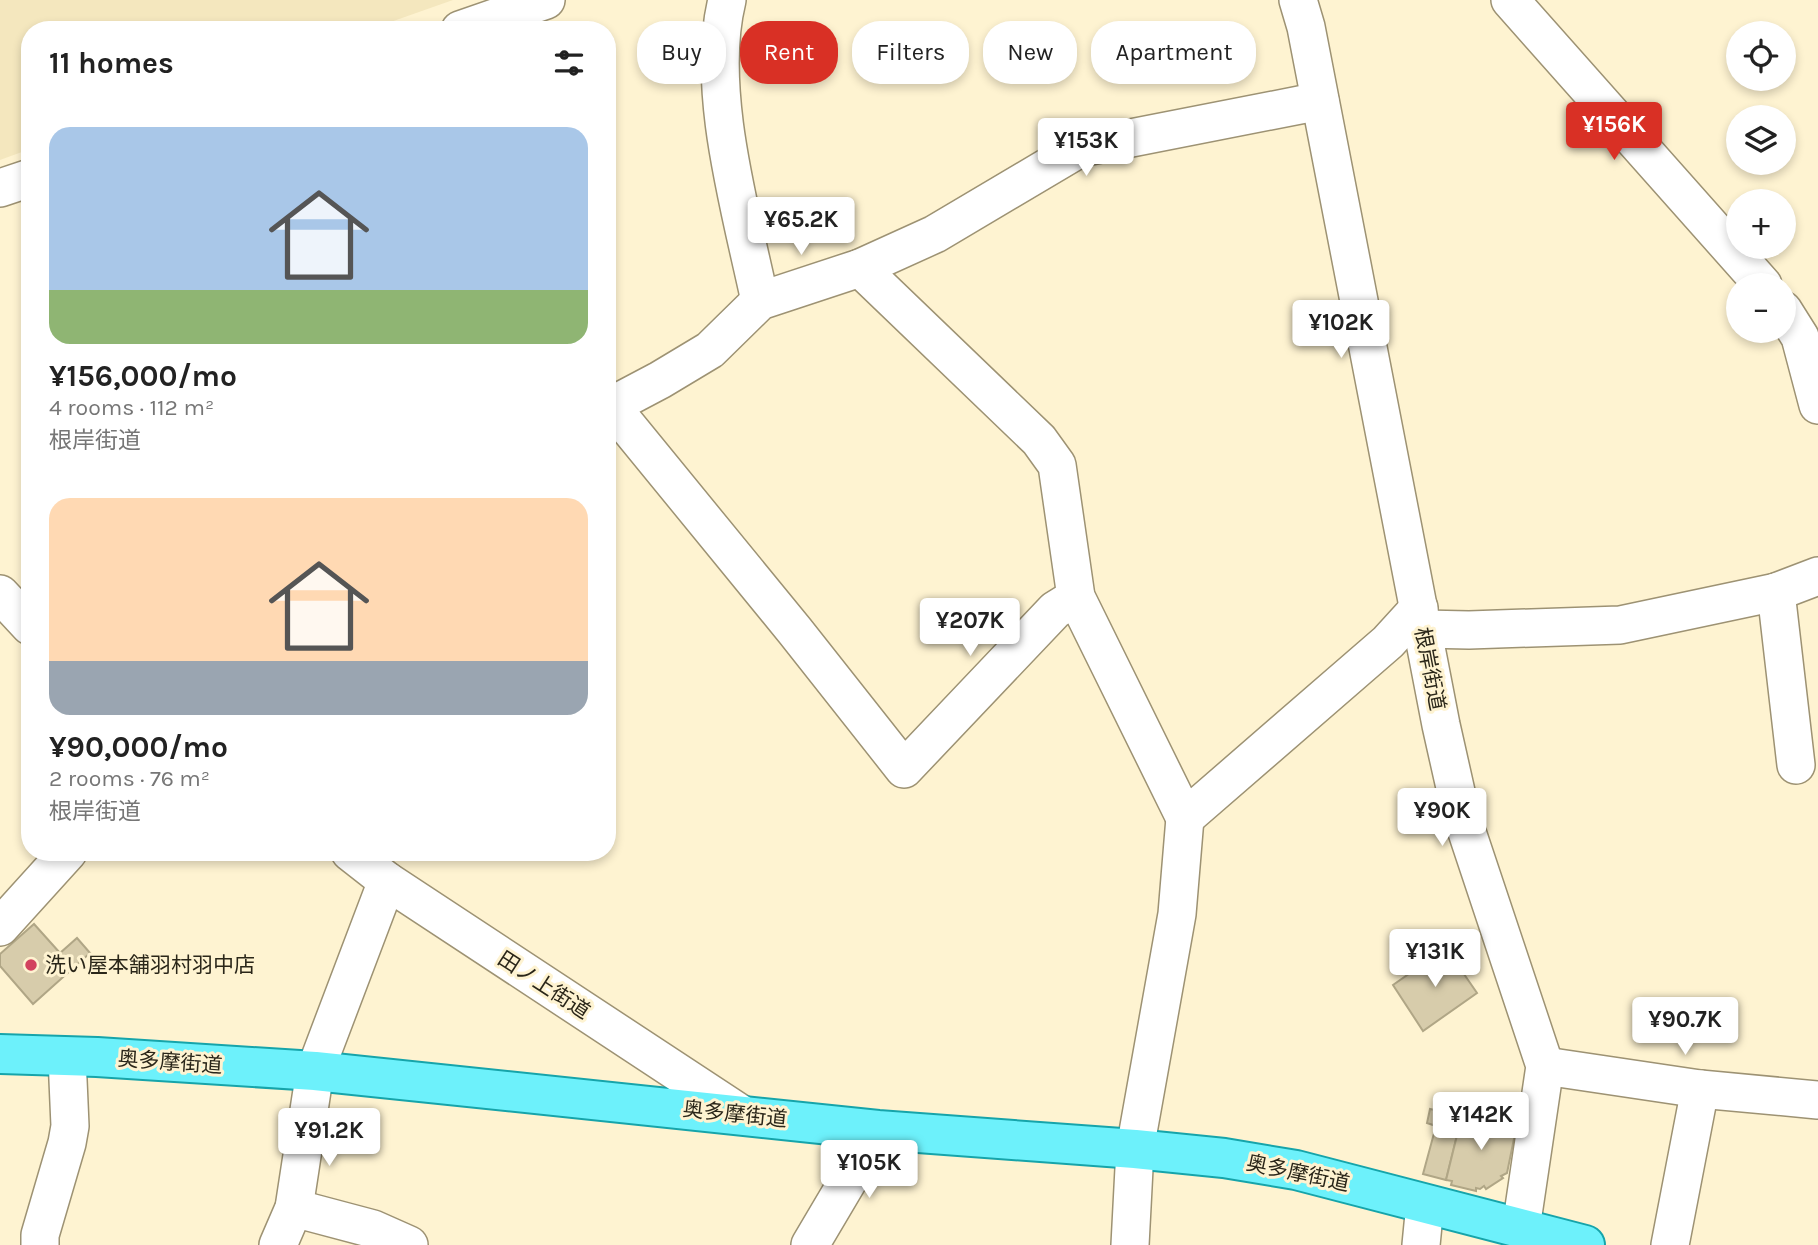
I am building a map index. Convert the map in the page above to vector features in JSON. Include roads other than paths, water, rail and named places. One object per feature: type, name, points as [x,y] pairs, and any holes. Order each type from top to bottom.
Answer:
[{"type":"main road","name":"奥多摩街道","points":[[0,1054],[315,1071],[877,1130],[1135,1149],[1261,1163],[1585,1245]]},
{"type":"street","points":[[486,21],[546,0]]},
{"type":"street","points":[[727,0],[719,50],[728,147],[760,301]]},
{"type":"street","name":"根岸街道","points":[[1298,0],[1306,27],[1461,814],[1545,1066],[1521,1228]]},
{"type":"street","points":[[1510,0],[1751,273]]},
{"type":"street","points":[[616,403],[710,350],[760,301],[860,268],[935,234],[1080,149],[1320,101]]},
{"type":"street","points":[[0,188],[21,181]]},
{"type":"street","points":[[860,268],[1039,440],[1057,465],[1076,597],[1185,818],[1177,914],[1135,1149],[1130,1245]]},
{"type":"street","points":[[1796,331],[1818,405]]},
{"type":"street","points":[[616,415],[795,631],[904,769],[1055,610],[1076,597]]},
{"type":"street","points":[[1185,818],[1388,642],[1421,618],[1620,625],[1776,592],[1818,576]]},
{"type":"street","points":[[1776,592],[1796,765]]},
{"type":"street","points":[[0,594],[21,616]]},
{"type":"street","points":[[0,927],[60,861]]},
{"type":"street","name":"田ノ上街道","points":[[361,861],[387,881],[741,1114]]},
{"type":"street","points":[[278,1245],[294,1208],[315,1071],[387,881]]},
{"type":"street","points":[[40,1245],[40,1235],[69,1135],[67,1057]]},
{"type":"street","points":[[1545,1066],[1700,1089],[1818,1100]]},
{"type":"street","points":[[1670,1245],[1700,1089]]},
{"type":"street","points":[[810,1245],[877,1130]]},
{"type":"street","points":[[1421,1245],[1425,1204]]},
{"type":"street","points":[[294,1208],[373,1229],[409,1245]]},
{"type":"place","name":"洗い屋本舗羽村羽中店","points":[[31,965]]}]
